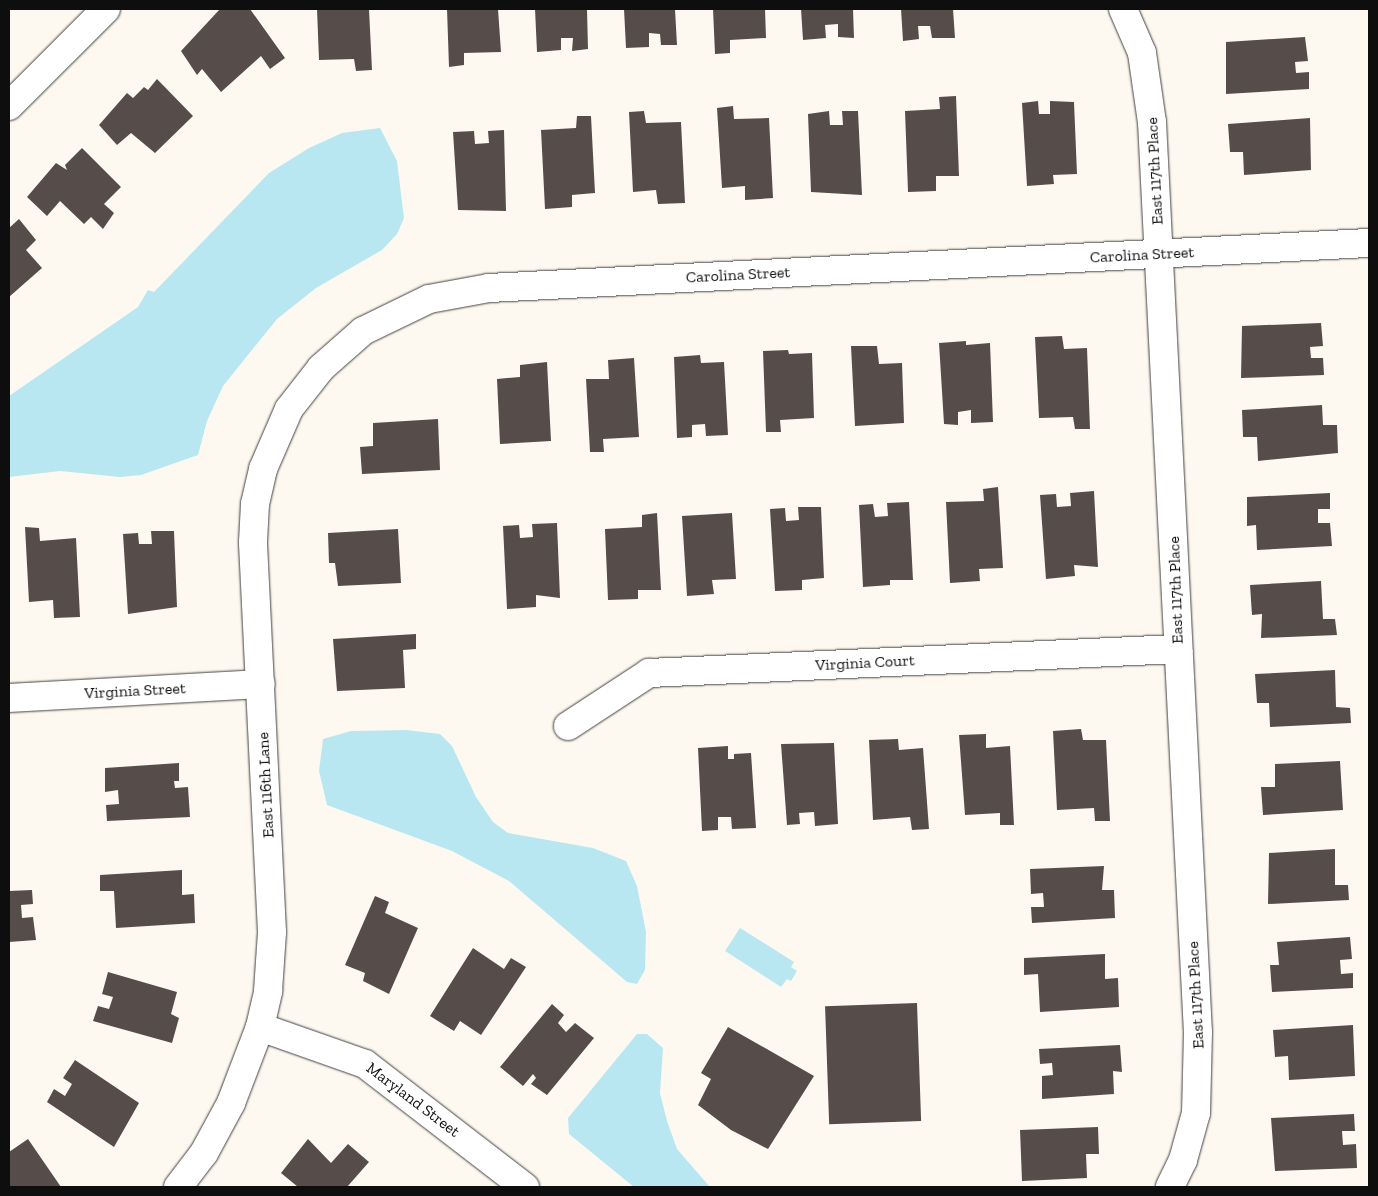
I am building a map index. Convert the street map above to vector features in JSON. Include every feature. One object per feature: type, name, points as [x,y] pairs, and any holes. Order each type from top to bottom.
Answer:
[{"type":"street","points":[[9,106],[106,9]]},
{"type":"street","name":"East 117th Place","points":[[1126,15],[1149,86],[1159,253],[1199,1078],[1196,1113],[1183,1160],[1170,1187]]},
{"type":"street","name":"Carolina Street","points":[[253,542],[255,504],[263,469],[276,432],[304,387],[363,331],[429,299],[489,288],[1369,243]]},
{"type":"street","name":"East 116th Lane","points":[[253,542],[272,932],[268,991],[260,1027]]},
{"type":"street","name":"Virginia Court","points":[[568,726],[649,673],[1178,649]]},
{"type":"street","name":"Virginia Street","points":[[9,698],[261,684]]},
{"type":"street","points":[[178,1187],[204,1153],[231,1103],[260,1027]]},
{"type":"street","name":"Maryland Street","points":[[260,1027],[366,1064],[525,1187]]},
{"type":"water","points":[[380,128],[397,161],[404,218],[397,234],[382,250],[316,288],[277,319],[223,386],[207,421],[198,455],[141,475],[120,477],[60,471],[9,477],[9,396],[138,307],[148,290],[154,292],[269,173],[309,148],[342,133]]},
{"type":"water","points":[[406,730],[440,734],[452,746],[476,797],[493,822],[508,833],[593,848],[626,861],[637,886],[646,932],[645,970],[637,984],[627,982],[509,881],[452,851],[327,805],[319,771],[323,739],[351,731]]},
{"type":"water","points":[[740,928],[794,962],[791,967],[797,971],[791,981],[787,979],[781,987],[725,951]]},
{"type":"water","points":[[637,1034],[647,1034],[663,1048],[660,1093],[667,1121],[677,1149],[710,1187],[634,1187],[569,1134],[568,1118]]},
{"type":"building","points":[[220,9],[250,9],[285,58],[270,69],[261,56],[221,92],[202,69],[197,75],[181,51]]},
{"type":"building","points":[[317,9],[369,9],[372,70],[356,71],[354,59],[319,60]]},
{"type":"building","points":[[447,9],[498,9],[501,52],[464,53],[464,65],[449,67]]},
{"type":"building","points":[[535,9],[587,9],[588,49],[572,51],[573,38],[561,38],[561,50],[537,52]]},
{"type":"building","points":[[624,9],[675,9],[677,45],[661,45],[660,34],[649,33],[649,47],[626,48]]},
{"type":"building","points":[[713,9],[765,9],[766,38],[730,40],[730,53],[715,54]]},
{"type":"building","points":[[801,9],[853,9],[854,38],[838,37],[838,24],[825,25],[826,38],[803,40]]},
{"type":"building","points":[[901,9],[953,9],[955,38],[932,38],[930,26],[918,26],[919,39],[903,41]]},
{"type":"building","points":[[1305,37],[1308,61],[1295,62],[1296,73],[1309,72],[1309,89],[1226,94],[1226,42]]},
{"type":"building","points":[[157,79],[193,116],[155,153],[131,133],[117,145],[99,125],[127,93],[133,98],[144,87],[148,90]]},
{"type":"building","points":[[956,96],[959,176],[936,176],[936,191],[908,192],[905,111],[940,109],[939,97]]},
{"type":"building","points":[[1038,101],[1039,114],[1050,114],[1050,101],[1074,102],[1077,174],[1053,175],[1054,184],[1027,186],[1022,103]]},
{"type":"building","points":[[733,106],[734,119],[769,118],[773,198],[745,200],[745,186],[722,188],[717,108]]},
{"type":"building","points":[[644,111],[646,123],[681,122],[685,203],[658,204],[656,190],[633,192],[629,112]]},
{"type":"building","points":[[829,111],[830,125],[843,125],[842,111],[858,111],[862,195],[811,192],[808,114]]},
{"type":"building","points":[[577,116],[591,116],[595,193],[572,195],[572,207],[545,209],[541,130],[576,128]]},
{"type":"building","points":[[1310,118],[1311,170],[1244,175],[1243,152],[1230,152],[1228,124]]},
{"type":"building","points":[[504,130],[506,211],[458,210],[453,132],[474,131],[475,144],[489,143],[488,131]]},
{"type":"building","points":[[82,148],[121,187],[104,204],[114,213],[103,229],[91,217],[84,224],[60,201],[47,216],[27,197],[56,163],[67,170],[65,165]]},
{"type":"building","points":[[19,219],[36,240],[26,250],[42,268],[9,297],[9,228]]},
{"type":"building","points":[[1321,323],[1323,346],[1310,347],[1311,358],[1323,358],[1324,375],[1241,378],[1242,326]]},
{"type":"building","points":[[1062,336],[1064,349],[1087,348],[1090,429],[1075,429],[1073,417],[1039,418],[1035,337]]},
{"type":"building","points":[[966,341],[966,345],[990,343],[993,422],[971,423],[971,410],[958,412],[958,425],[944,424],[939,343]]},
{"type":"building","points":[[851,346],[877,346],[879,364],[902,363],[904,423],[855,426]]},
{"type":"building","points":[[788,350],[789,354],[812,353],[814,418],[780,420],[781,432],[766,432],[763,351]]},
{"type":"building","points":[[700,355],[701,363],[724,362],[728,435],[706,436],[705,424],[692,425],[692,437],[677,438],[674,357]]},
{"type":"building","points":[[634,358],[639,437],[603,439],[604,452],[590,452],[586,379],[609,379],[608,360]]},
{"type":"building","points":[[547,362],[551,441],[500,444],[497,379],[520,377],[520,365]]},
{"type":"building","points":[[1322,405],[1323,425],[1337,425],[1338,453],[1258,461],[1257,437],[1243,437],[1242,410]]},
{"type":"building","points":[[438,419],[440,470],[362,474],[360,447],[373,446],[373,423]]},
{"type":"building","points":[[998,487],[1003,568],[979,569],[980,581],[950,583],[946,502],[984,501],[983,489]]},
{"type":"building","points":[[1094,491],[1098,567],[1074,565],[1075,576],[1046,579],[1040,495],[1056,494],[1057,507],[1071,506],[1070,493]]},
{"type":"building","points":[[1330,493],[1330,509],[1318,509],[1318,523],[1330,523],[1332,546],[1257,550],[1256,525],[1247,526],[1247,497]]},
{"type":"building","points":[[909,502],[913,580],[890,580],[890,585],[863,587],[859,505],[873,504],[875,517],[888,516],[887,503]]},
{"type":"building","points":[[798,507],[821,507],[824,578],[802,580],[802,590],[775,591],[770,509],[785,508],[786,521],[799,520]]},
{"type":"building","points":[[657,513],[661,590],[638,590],[638,599],[608,600],[605,529],[642,527],[642,515]]},
{"type":"building","points":[[732,513],[736,579],[712,580],[714,594],[687,596],[682,516]]},
{"type":"building","points":[[557,523],[560,598],[536,595],[536,607],[507,609],[503,526],[519,525],[520,538],[533,537],[532,524]]},
{"type":"building","points":[[25,527],[39,528],[40,541],[76,538],[80,617],[54,618],[53,600],[29,602]]},
{"type":"building","points":[[398,529],[401,583],[338,586],[335,563],[329,563],[328,533]]},
{"type":"building","points":[[151,531],[174,531],[177,607],[128,614],[123,534],[138,533],[139,544],[152,544]]},
{"type":"building","points":[[1321,581],[1323,619],[1335,619],[1337,635],[1261,638],[1262,614],[1252,615],[1250,585]]},
{"type":"building","points":[[416,634],[416,649],[403,650],[405,688],[337,691],[333,639]]},
{"type":"building","points":[[1335,670],[1336,707],[1350,708],[1351,723],[1270,727],[1269,703],[1257,703],[1255,674]]},
{"type":"building","points":[[1081,729],[1083,740],[1106,740],[1110,821],[1095,821],[1094,808],[1057,810],[1053,731]]},
{"type":"building","points":[[986,734],[986,748],[1010,746],[1014,825],[1000,825],[1000,813],[965,815],[959,735]]},
{"type":"building","points":[[898,739],[899,750],[923,748],[929,829],[912,830],[910,817],[873,820],[869,740]]},
{"type":"building","points":[[834,743],[838,824],[815,826],[814,812],[799,813],[800,824],[787,825],[781,744]]},
{"type":"building","points":[[728,746],[728,759],[734,759],[734,754],[751,753],[756,828],[732,829],[731,817],[718,817],[718,830],[702,831],[698,748]]},
{"type":"building","points":[[1340,761],[1343,810],[1263,815],[1261,787],[1275,787],[1275,764]]},
{"type":"building","points":[[179,763],[179,781],[174,781],[175,788],[188,787],[190,817],[107,821],[106,805],[119,804],[118,790],[105,792],[105,768]]},
{"type":"building","points":[[1335,849],[1335,885],[1348,885],[1349,900],[1268,904],[1269,853]]},
{"type":"building","points":[[1104,866],[1102,890],[1114,890],[1115,918],[1032,923],[1031,907],[1044,907],[1043,893],[1031,894],[1030,869]]},
{"type":"building","points":[[182,870],[182,895],[194,894],[195,923],[116,928],[114,891],[100,891],[100,875]]},
{"type":"building","points":[[32,890],[33,904],[21,905],[22,918],[33,917],[36,940],[9,942],[9,891]]},
{"type":"building","points":[[375,896],[389,902],[385,913],[418,928],[389,994],[363,981],[365,973],[345,965]]},
{"type":"building","points":[[1350,937],[1352,959],[1340,960],[1341,974],[1353,973],[1353,988],[1272,992],[1270,965],[1279,965],[1277,942]]},
{"type":"building","points":[[473,948],[504,969],[511,958],[526,967],[481,1035],[460,1021],[454,1031],[430,1016]]},
{"type":"building","points":[[1105,954],[1105,979],[1118,978],[1119,1007],[1040,1012],[1038,974],[1024,975],[1024,958]]},
{"type":"building","points":[[108,972],[177,992],[171,1014],[179,1018],[172,1043],[93,1021],[98,1006],[109,1009],[113,997],[102,994]]},
{"type":"building","points":[[917,1003],[921,1121],[829,1124],[825,1006]]},
{"type":"building","points":[[552,1004],[564,1015],[558,1023],[566,1032],[575,1023],[594,1038],[547,1095],[531,1084],[536,1078],[533,1074],[523,1086],[500,1067]]},
{"type":"building","points":[[1353,1025],[1355,1076],[1289,1080],[1288,1056],[1275,1057],[1273,1030]]},
{"type":"building","points":[[728,1027],[814,1076],[768,1149],[731,1130],[698,1105],[711,1079],[701,1073]]},
{"type":"building","points":[[1120,1045],[1122,1072],[1113,1071],[1114,1094],[1042,1099],[1042,1076],[1053,1075],[1052,1063],[1040,1064],[1039,1049]]},
{"type":"building","points":[[75,1060],[139,1103],[114,1147],[47,1102],[54,1089],[65,1096],[72,1084],[63,1078]]},
{"type":"building","points":[[1354,1114],[1355,1131],[1342,1131],[1343,1145],[1356,1144],[1357,1168],[1275,1171],[1271,1118]]},
{"type":"building","points":[[1098,1127],[1099,1154],[1086,1154],[1087,1178],[1022,1181],[1020,1130]]},
{"type":"building","points":[[28,1139],[61,1187],[9,1187],[9,1152]]},
{"type":"building","points":[[308,1139],[331,1163],[348,1144],[369,1162],[347,1187],[298,1187],[281,1173]]}]
